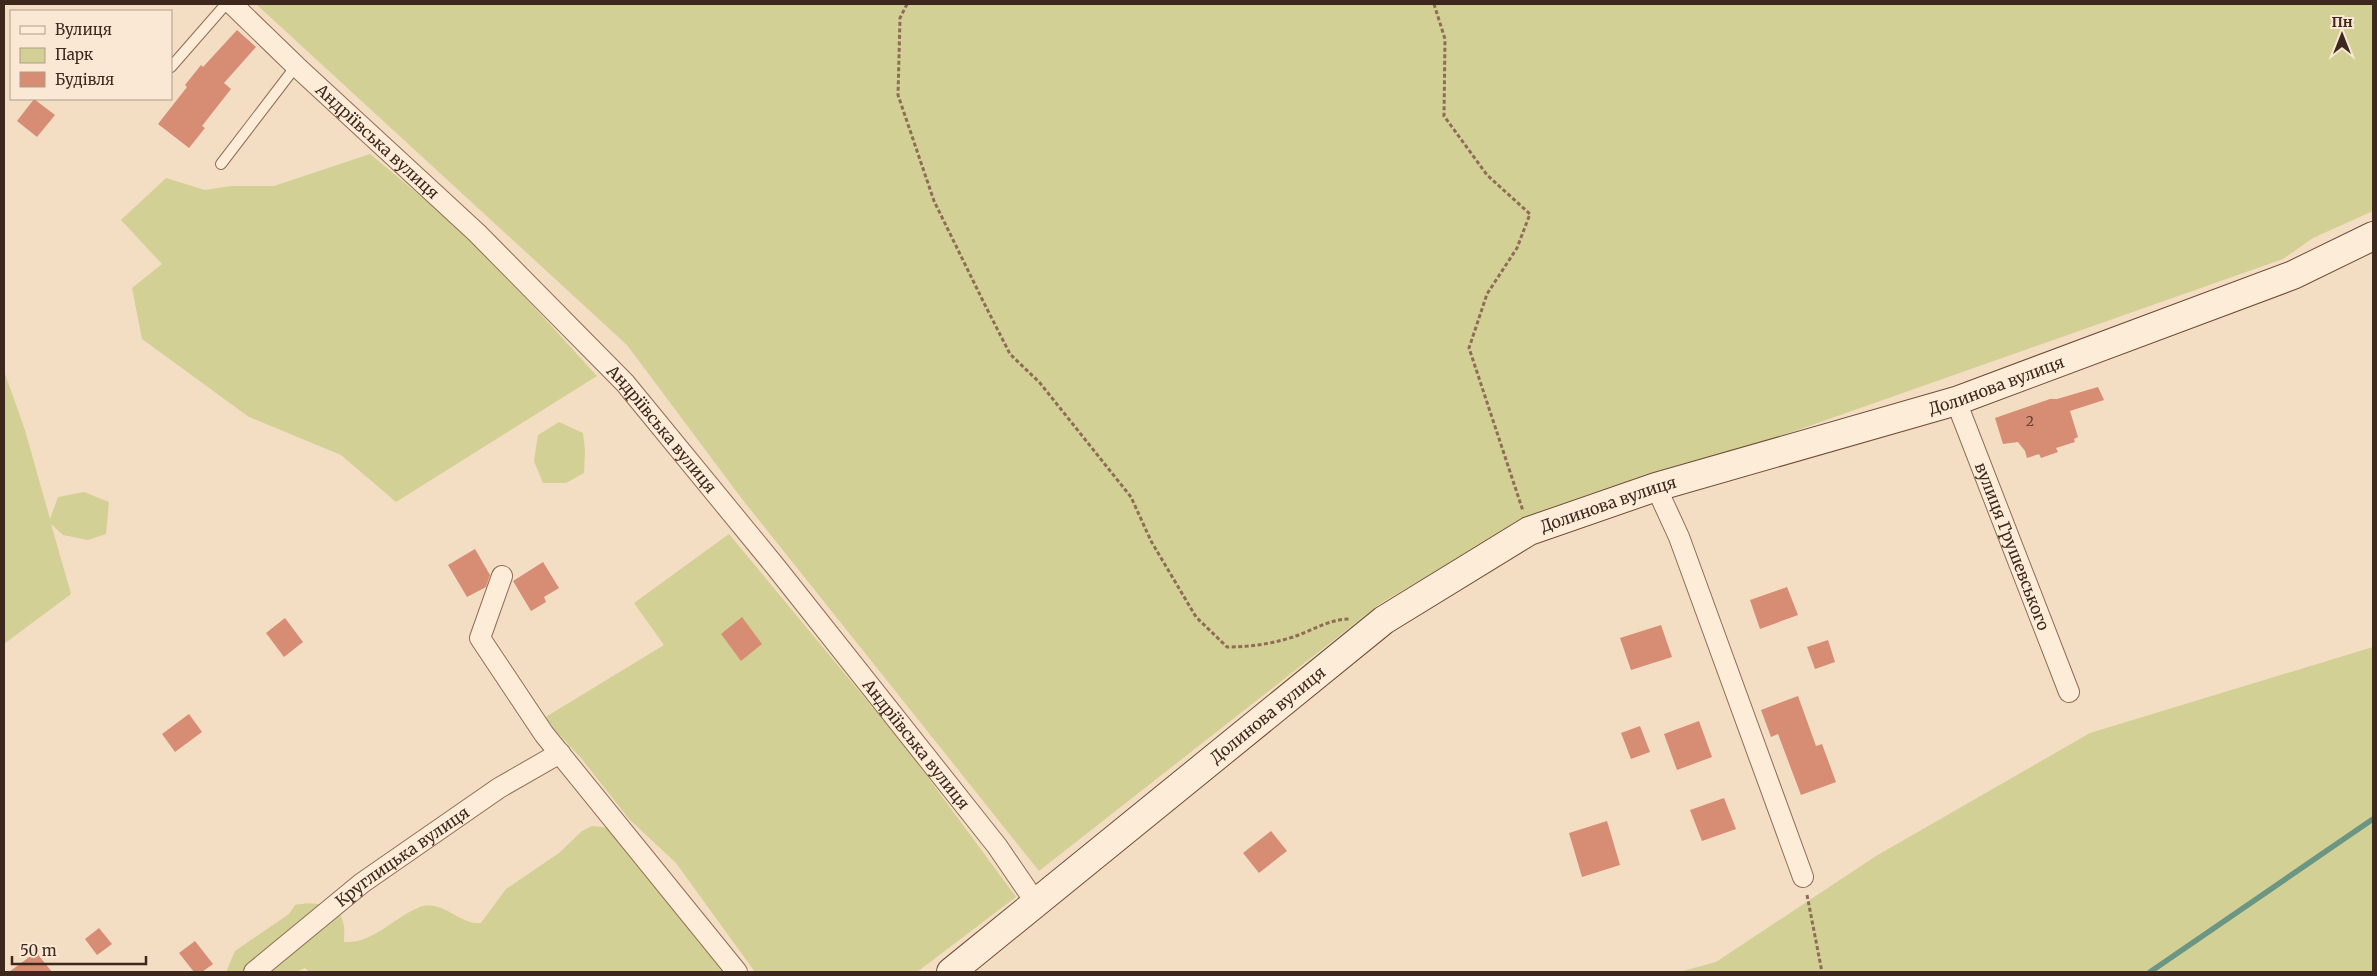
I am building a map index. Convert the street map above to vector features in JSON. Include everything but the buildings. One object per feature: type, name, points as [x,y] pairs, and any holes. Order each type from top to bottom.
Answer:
[{"type":"street","name":"Андріївська вулиця","points":[[232,4],[296,66],[477,233],[624,383],[775,566],[991,838],[1036,903]]},
{"type":"street","name":"Долинова вулиця","points":[[951,972],[1384,620],[1529,531],[1656,487],[1956,401],[2293,275],[2373,236]]},
{"type":"street","name":"вулиця Грушевського","points":[[1956,401],[2069,692]]},
{"type":"street","points":[[1656,487],[1679,537],[1803,877]]},
{"type":"street","points":[[502,576],[480,638],[560,754],[737,972]]},
{"type":"street","name":"Круглицька вулиця","points":[[254,972],[362,884],[500,788],[560,754]]},
{"type":"lane","points":[[172,66],[226,4]]},
{"type":"lane","points":[[222,164],[296,66]]},
{"type":"path","points":[[907,4],[900,18],[898,95],[934,201],[1010,354],[1040,383],[1131,497],[1151,541],[1196,617],[1227,647],[1256,647],[1293,637],[1340,619],[1384,620]]},
{"type":"path","points":[[1434,4],[1445,39],[1444,116],[1487,175],[1530,214],[1517,248],[1487,294],[1469,348],[1501,440],[1529,531]]},
{"type":"path","points":[[1803,877],[1822,972]]},
{"type":"green space","points":[[256,4],[2373,4],[2373,211],[2313,238],[2283,259],[1767,441],[1512,527],[1381,603],[1039,871],[742,499],[627,345]]},
{"type":"green space","points":[[370,154],[470,237],[597,376],[396,502],[341,455],[249,417],[142,339],[132,288],[162,264],[121,220],[166,178],[205,190],[231,186],[274,186]]},
{"type":"green space","points":[[4,371],[25,430],[50,519],[58,497],[84,492],[109,502],[106,534],[88,540],[63,535],[51,524],[71,594],[4,644]]},
{"type":"green space","points":[[559,422],[583,433],[585,450],[584,473],[566,483],[543,483],[534,461],[538,435]]},
{"type":"green space","points":[[729,534],[907,749],[1016,897],[917,972],[755,972],[676,863],[629,819],[581,758],[544,718],[664,645],[634,603]]},
{"type":"green space","points":[[2373,647],[2373,972],[1679,972],[1716,962],[1876,856],[2090,733]]},
{"type":"green space","points":[[592,826],[613,828],[725,972],[309,972],[305,968],[297,972],[226,972],[235,951],[289,914],[295,905],[315,904],[336,910],[344,924],[344,942],[364,939],[410,911],[428,905],[444,909],[473,923],[481,923],[506,889],[559,853],[582,831]]},
{"type":"waterway","points":[[2150,972],[2373,819]]}]
